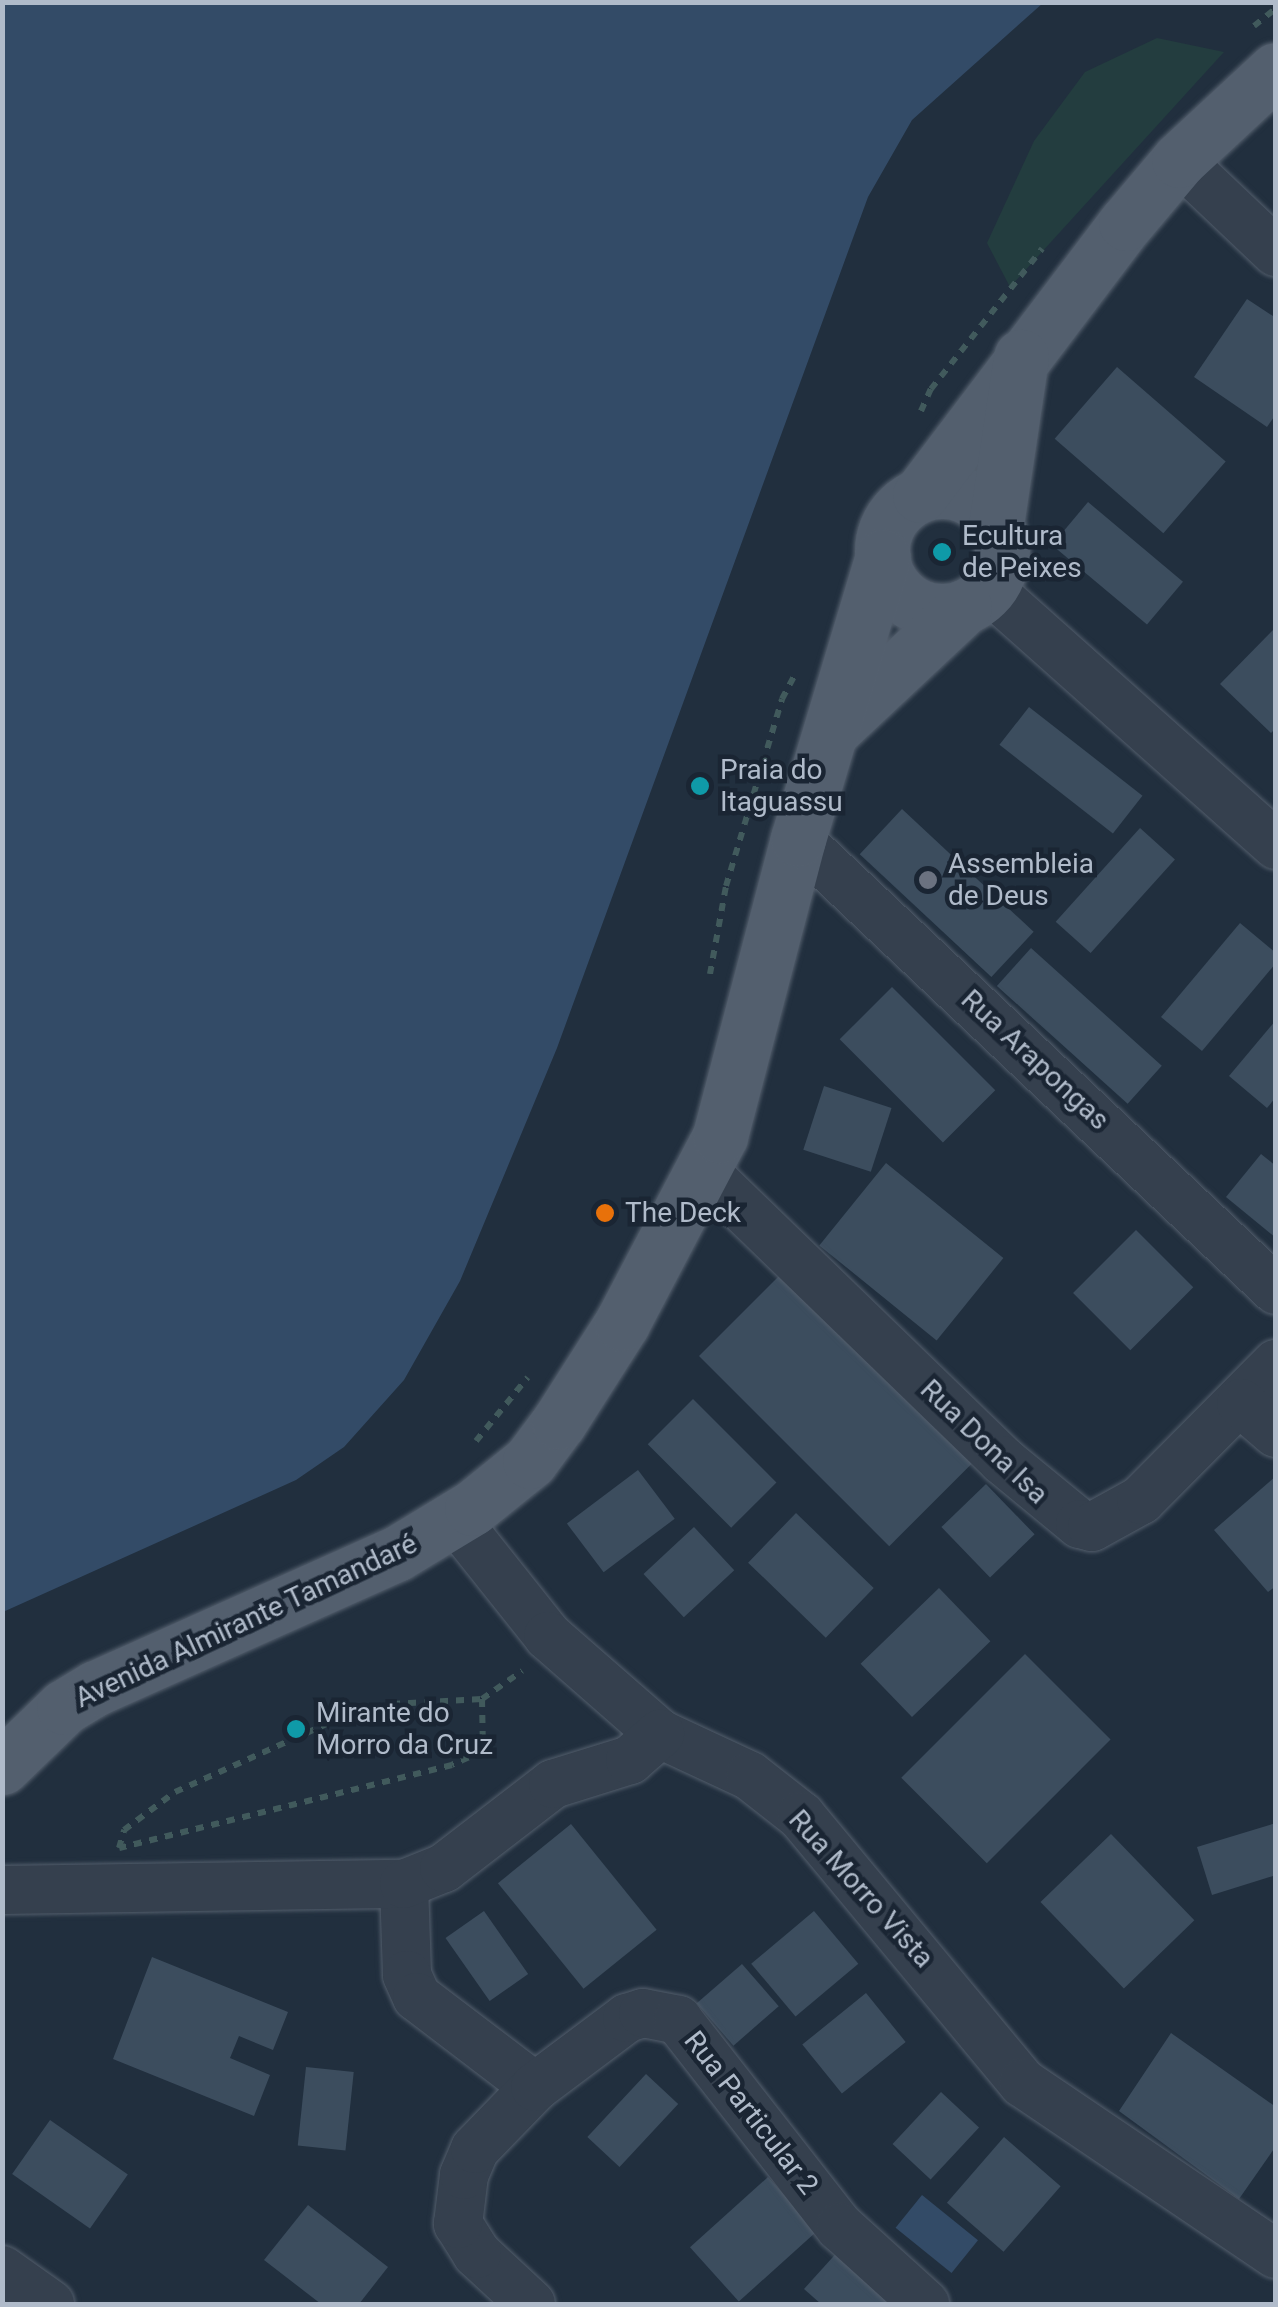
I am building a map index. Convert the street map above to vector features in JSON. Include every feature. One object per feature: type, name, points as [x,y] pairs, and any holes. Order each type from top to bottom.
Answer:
[{"type":"main road","name":"Avenida Almirante Tamandaré","points":[[2,1767],[64,1708],[96,1688],[396,1554],[455,1519],[530,1461],[559,1422],[705,1172],[731,1103],[798,839],[894,515],[920,495],[1011,339],[1179,160],[1276,70]]},
{"type":"main road","name":"Avenida Almirante Tamandaré","points":[[833,730],[976,598],[1002,559],[996,525],[1011,339]]},
{"type":"main road","points":[[920,495],[964,496],[996,525]]},
{"type":"main road","points":[[883,556],[891,582],[911,602],[937,611],[976,598]]},
{"type":"street","points":[[1179,160],[1275,252]]},
{"type":"street","points":[[976,598],[1276,845]]},
{"type":"street","name":"Rua Arapongas","points":[[798,839],[1273,1286]]},
{"type":"street","name":"Rua Dona Isa","points":[[705,1172],[1002,1460],[1080,1524],[1092,1528],[1121,1516],[1258,1418],[1276,1364]]},
{"type":"street","name":"Rua Morro Vista","points":[[455,1519],[548,1636],[660,1734],[750,1776],[801,1816],[1023,2083],[1276,2254]]},
{"type":"street","points":[[2,1890],[404,1884],[459,1858],[553,1784],[630,1760],[660,1734]]},
{"type":"street","points":[[404,1884],[407,1975],[417,1997],[535,2087]]},
{"type":"street","name":"Rua Particular 2","points":[[531,2304],[476,2254],[458,2224],[457,2198],[475,2149],[535,2087],[626,2018],[644,2012],[678,2020],[840,2228],[925,2304]]},
{"type":"street","points":[[2,2270],[50,2304]]},
{"type":"path","points":[[1011,339],[1035,278]]},
{"type":"path","points":[[918,420],[931,388],[1010,287]]},
{"type":"path","points":[[709,980],[726,886],[782,699],[799,666]]},
{"type":"path","points":[[468,1452],[536,1367]]},
{"type":"path","points":[[482,1699],[483,1751],[356,1792],[118,1848],[124,1830],[175,1792],[331,1722],[392,1704],[482,1699]]},
{"type":"green space","points":[[1157,38],[1224,52],[1010,287],[987,243],[1034,141],[1085,72]]},
{"type":"water","points":[[2,3],[1043,3],[912,120],[868,197],[557,1048],[460,1281],[404,1380],[344,1447],[296,1480],[3,1612]]},
{"type":"water","points":[[922,2195],[978,2240],[952,2273],[896,2228]]},
{"type":"building","points":[[1247,299],[1276,318],[1276,414],[1267,427],[1194,377]]},
{"type":"building","points":[[1117,367],[1226,461],[1163,533],[1055,439]]},
{"type":"building","points":[[1088,502],[1183,582],[1147,625],[1052,545]]},
{"type":"building","points":[[1276,627],[1276,728],[1271,733],[1220,684]]},
{"type":"building","points":[[1029,707],[1142,796],[1113,833],[999,745]]},
{"type":"building","points":[[902,809],[1034,932],[991,977],[860,854]]},
{"type":"building","points":[[1140,828],[1175,859],[1091,953],[1056,922]]},
{"type":"building","points":[[1240,923],[1276,953],[1276,963],[1202,1051],[1161,1017]]},
{"type":"building","points":[[1031,948],[1162,1066],[1128,1104],[997,986]]},
{"type":"building","points":[[892,987],[995,1090],[943,1143],[840,1039]]},
{"type":"building","points":[[1276,1020],[1276,1097],[1267,1108],[1229,1076]]},
{"type":"building","points":[[824,1086],[892,1108],[871,1172],[803,1150]]},
{"type":"building","points":[[1261,1154],[1276,1166],[1276,1238],[1226,1197]]},
{"type":"building","points":[[886,1163],[1003,1258],[937,1340],[819,1245]]},
{"type":"building","points":[[1136,1230],[1193,1287],[1130,1350],[1073,1293]]},
{"type":"building","points":[[786,1269],[976,1459],[889,1546],[699,1356]]},
{"type":"building","points":[[693,1399],[776,1482],[731,1528],[648,1444]]},
{"type":"building","points":[[638,1470],[675,1519],[604,1572],[567,1524]]},
{"type":"building","points":[[1276,1476],[1276,1586],[1268,1592],[1214,1530]]},
{"type":"building","points":[[986,1484],[1035,1534],[990,1577],[941,1527]]},
{"type":"building","points":[[796,1513],[874,1588],[826,1638],[748,1563]]},
{"type":"building","points":[[694,1527],[734,1570],[684,1617],[644,1574]]},
{"type":"building","points":[[939,1588],[990,1641],[912,1717],[861,1664]]},
{"type":"building","points":[[1025,1654],[1111,1740],[987,1863],[901,1778]]},
{"type":"building","points":[[1276,1823],[1276,1875],[1212,1895],[1197,1847]]},
{"type":"building","points":[[571,1824],[657,1930],[584,1989],[498,1883]]},
{"type":"building","points":[[1111,1834],[1194,1920],[1124,1988],[1041,1902]]},
{"type":"building","points":[[484,1911],[528,1974],[490,2001],[445,1938]]},
{"type":"building","points":[[814,1911],[858,1964],[796,2017],[751,1964]]},
{"type":"building","points":[[152,1957],[288,2012],[273,2050],[239,2036],[230,2058],[270,2075],[254,2116],[113,2059]]},
{"type":"building","points":[[742,1964],[779,2006],[733,2046],[697,2003]]},
{"type":"building","points":[[866,1993],[906,2042],[842,2094],[802,2045]]},
{"type":"building","points":[[1171,2033],[1276,2107],[1276,2146],[1239,2199],[1119,2111]]},
{"type":"building","points":[[306,2067],[354,2072],[345,2151],[298,2146]]},
{"type":"building","points":[[646,2074],[678,2104],[620,2167],[587,2137]]},
{"type":"building","points":[[941,2092],[979,2127],[931,2179],[893,2144]]},
{"type":"building","points":[[50,2120],[128,2174],[90,2229],[12,2174]]},
{"type":"building","points":[[1004,2137],[1061,2186],[1004,2252],[947,2203]]},
{"type":"building","points":[[768,2177],[817,2231],[739,2302],[690,2247]]},
{"type":"building","points":[[308,2205],[388,2267],[359,2304],[321,2304],[264,2260]]},
{"type":"building","points":[[841,2248],[901,2304],[821,2304],[804,2289]]},
{"type":"place","name":"Ecultura de Peixes","points":[[942,552]]},
{"type":"place","name":"Praia do Itaguassu","points":[[700,786]]},
{"type":"place","name":"Assembleia de Deus","points":[[928,880]]},
{"type":"place","name":"The Deck","points":[[605,1213]]},
{"type":"place","name":"Mirante do Morro da Cruz","points":[[296,1729]]}]
